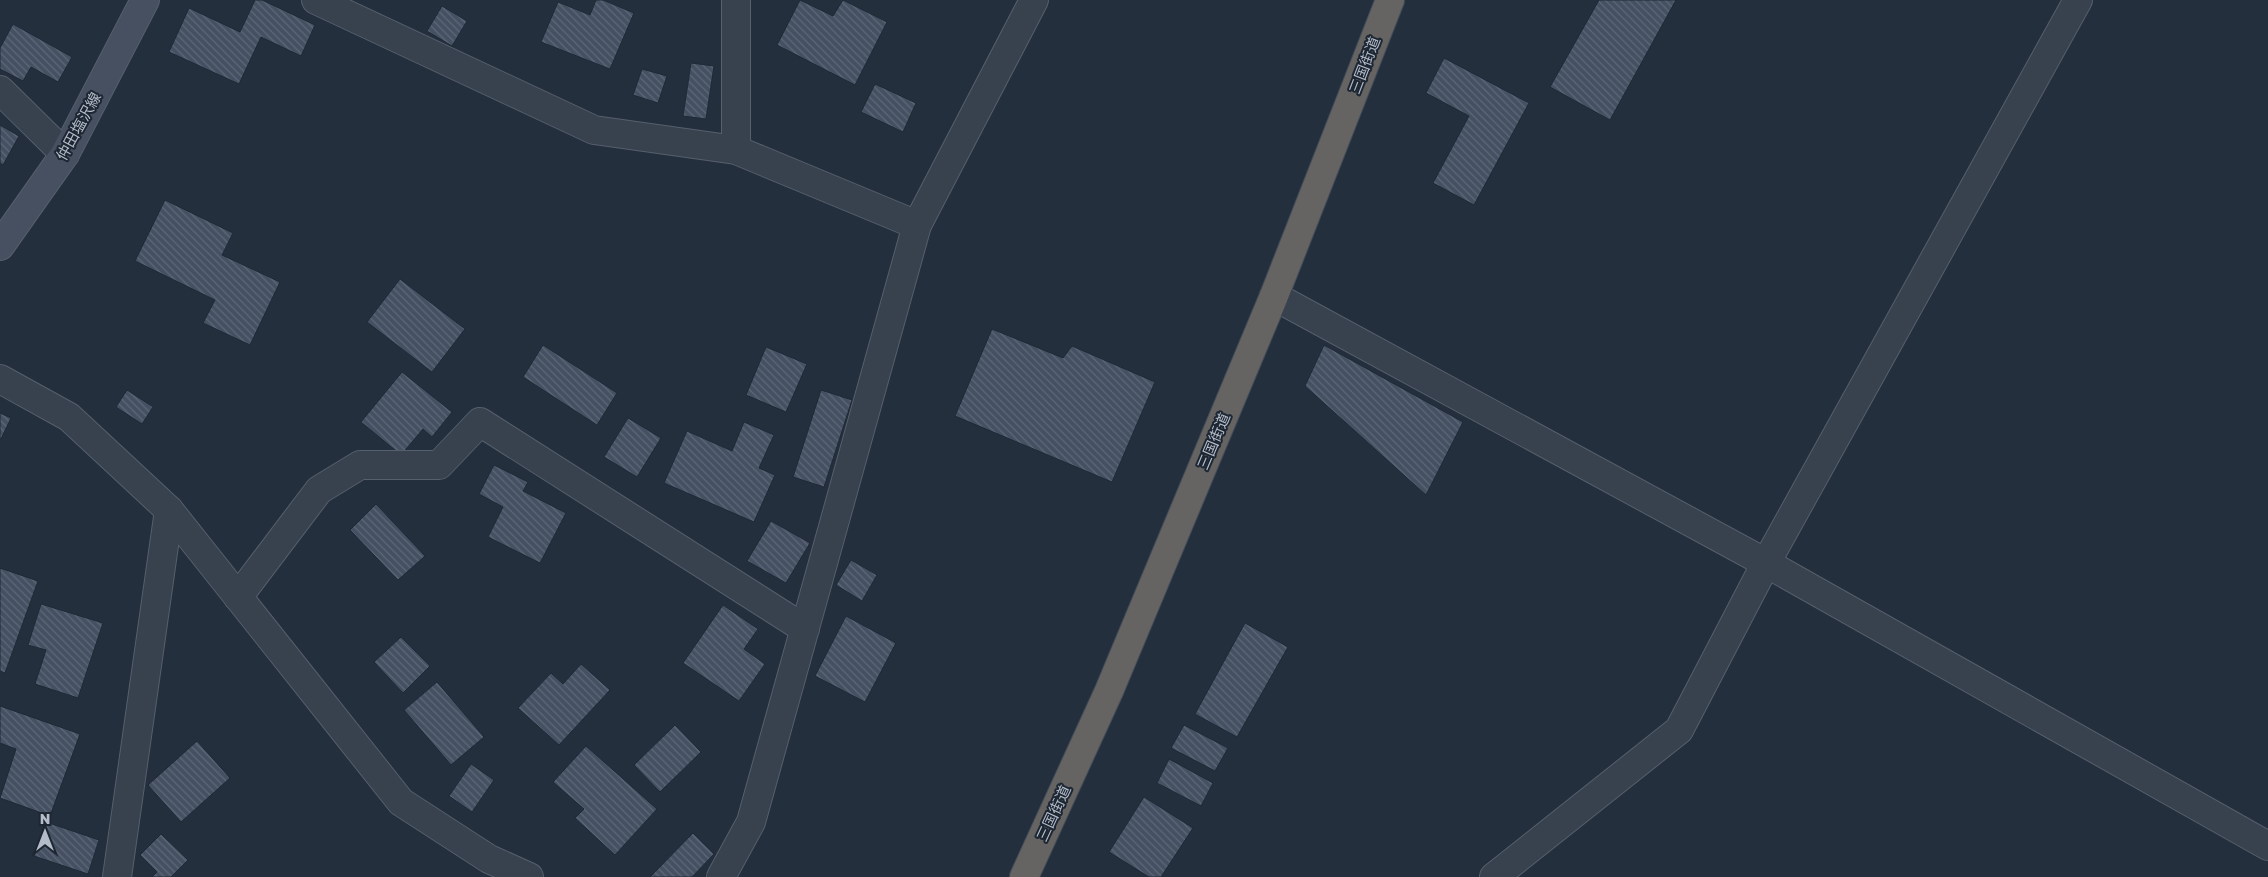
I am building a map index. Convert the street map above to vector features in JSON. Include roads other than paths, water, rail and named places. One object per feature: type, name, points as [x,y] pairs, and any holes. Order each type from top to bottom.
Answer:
[{"type":"highway","name":"三国街道","points":[[1024,877],[1109,691],[1274,296],[1390,0]]},
{"type":"main road","name":"仲田塩沢線","points":[[0,246],[65,154],[145,0]]},
{"type":"street","points":[[316,0],[594,130],[736,150],[917,225]]},
{"type":"street","points":[[736,0],[736,150]]},
{"type":"street","points":[[721,877],[752,822],[917,225],[1034,0]]},
{"type":"street","points":[[1494,877],[1679,730],[1766,563],[2078,0]]},
{"type":"street","points":[[0,90],[65,154]]},
{"type":"street","points":[[1274,296],[1766,563],[2268,846]]},
{"type":"street","points":[[0,379],[68,417],[169,510],[401,802],[489,858],[530,877]]},
{"type":"street","points":[[238,597],[319,490],[360,465],[439,465],[480,422],[805,629]]},
{"type":"street","points":[[117,877],[169,510]]}]
